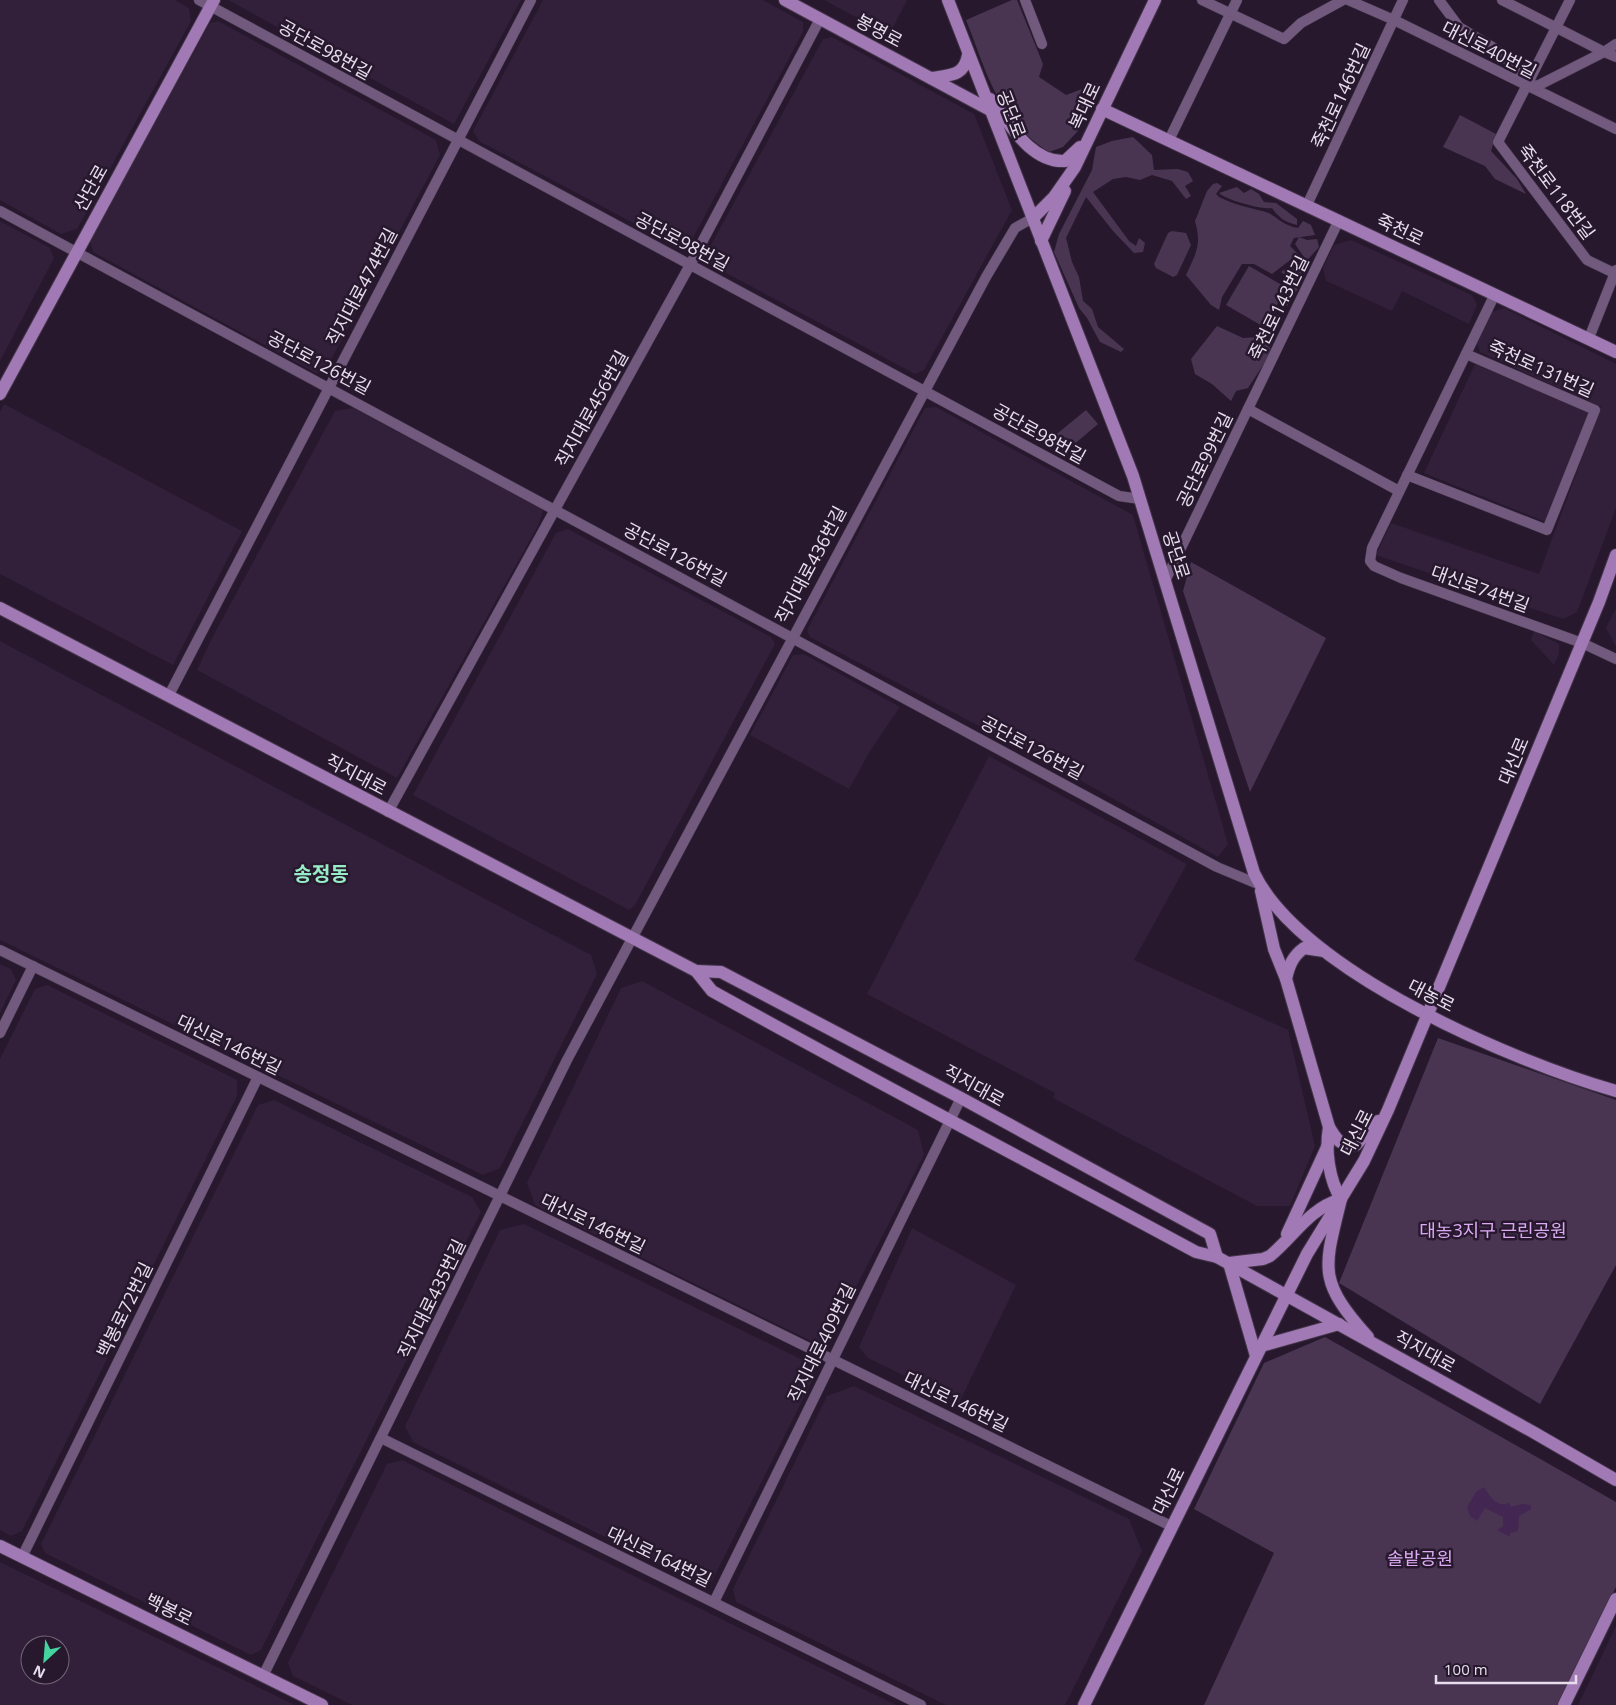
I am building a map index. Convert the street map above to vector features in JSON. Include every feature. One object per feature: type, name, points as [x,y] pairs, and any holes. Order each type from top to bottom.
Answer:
[{"type":"street","name":"공단로98번길","points":[[199,0],[213,3],[457,140],[1119,496],[1140,499]]},
{"type":"street","name":"직지대로474번길","points":[[169,695],[530,0]]},
{"type":"street","name":"봉명로","points":[[785,0],[990,110]]},
{"type":"street","name":"공단로","points":[[948,0],[1140,499],[1166,579],[1254,873],[1260,886]]},
{"type":"street","points":[[1025,0],[1042,44]]},
{"type":"street","name":"복대로","points":[[1033,218],[1054,197],[1088,141],[1155,0]]},
{"type":"street","points":[[1202,0],[1284,39],[1301,23],[1343,0]]},
{"type":"street","points":[[1169,140],[1237,0]]},
{"type":"street","name":"대신로40번길","points":[[1348,0],[1394,20],[1616,130]]},
{"type":"street","name":"죽천로146번길","points":[[1307,205],[1403,0]]},
{"type":"street","points":[[1439,0],[1459,28],[1494,48],[1516,68],[1526,87],[1539,85],[1616,44]]},
{"type":"street","points":[[1502,0],[1616,57]]},
{"type":"street","name":"죽천로118번길","points":[[1570,0],[1558,27],[1498,142],[1586,260],[1615,273]]},
{"type":"street","name":"산단로","points":[[0,394],[213,3]]},
{"type":"street","name":"직지대로456번길","points":[[388,812],[690,265],[820,19]]},
{"type":"street","points":[[931,78],[946,77],[959,73],[965,67],[968,55]]},
{"type":"street","points":[[983,91],[1027,143],[1045,158],[1065,161],[1088,141]]},
{"type":"street","name":"죽천로","points":[[1102,109],[1616,352]]},
{"type":"street","points":[[1041,241],[1088,141]]},
{"type":"street","name":"공단로126번길","points":[[0,211],[1217,867],[1260,886]]},
{"type":"street","name":"직지대로436번길","points":[[633,939],[791,637],[924,390],[1014,228],[1033,218]]},
{"type":"street","name":"죽천로143번길","points":[[1248,410],[1339,220]]},
{"type":"street","points":[[1589,338],[1615,273]]},
{"type":"street","name":"죽천로131번길","points":[[1370,561],[1372,548],[1495,294]]},
{"type":"street","name":"죽천로131번길","points":[[1407,475],[1548,530],[1595,410],[1466,354]]},
{"type":"street","points":[[1248,410],[1399,491]]},
{"type":"street","name":"공단로99번길","points":[[1166,579],[1248,410]]},
{"type":"street","name":"대신로","points":[[1084,1705],[1306,1254],[1364,1161],[1388,1110],[1426,1014],[1582,643],[1616,556]]},
{"type":"street","name":"대신로74번길","points":[[1370,561],[1374,566],[1401,578],[1582,643],[1616,659]]},
{"type":"street","name":"직지대로","points":[[0,608],[696,971],[712,991],[850,1068],[951,1119],[1196,1252],[1217,1257],[1616,1480]]},
{"type":"street","points":[[1260,886],[1274,949],[1286,978],[1329,1127],[1336,1140],[1348,1146],[1356,1145],[1388,1110]]},
{"type":"street","name":"대농로","points":[[1260,886],[1286,918],[1360,976],[1426,1014],[1573,1078],[1616,1091]]},
{"type":"street","name":"직지대로435번길","points":[[263,1676],[567,1060],[633,939]]},
{"type":"street","points":[[1286,978],[1292,960],[1304,948],[1326,951]]},
{"type":"street","name":"대신로146번길","points":[[0,950],[1171,1526]]},
{"type":"street","points":[[0,1033],[33,966]]},
{"type":"street","name":"직지대로","points":[[696,971],[721,972],[961,1098],[1210,1234],[1217,1257]]},
{"type":"street","name":"백봉로72번길","points":[[22,1557],[258,1077]]},
{"type":"street","name":"직지대로409번길","points":[[714,1602],[961,1098]]},
{"type":"street","points":[[1329,1127],[1328,1145],[1333,1187],[1342,1199]]},
{"type":"street","points":[[1281,1247],[1328,1145]]},
{"type":"street","points":[[1339,1324],[1258,1351],[1229,1264],[1263,1259],[1281,1247],[1306,1218],[1323,1207],[1342,1199]]},
{"type":"street","points":[[1342,1199],[1328,1254],[1328,1278],[1347,1311],[1374,1344]]},
{"type":"street","name":"대신로164번길","points":[[381,1438],[921,1705]]},
{"type":"street","points":[[1590,1465],[1616,1469]]},
{"type":"street","name":"백봉로","points":[[0,1546],[322,1705]]},
{"type":"street","points":[[1564,1705],[1616,1599]]},
{"type":"shaded area","points":[[0,0],[175,0],[189,8],[191,21],[77,229],[61,234],[0,200]]},
{"type":"shaded area","points":[[228,0],[521,0],[454,124]]},
{"type":"shaded area","points":[[543,0],[763,0],[803,22],[803,32],[686,251],[479,141],[473,131]]},
{"type":"shaded area","points":[[824,0],[907,0],[889,35]]},
{"type":"shaded area","points":[[218,21],[436,140],[440,155],[324,373],[316,373],[93,252],[90,241],[210,23]]},
{"type":"shaded area","points":[[832,37],[974,114],[1012,210],[924,370],[915,374],[709,264],[706,254],[823,39]]},
{"type":"shaded area","points":[[0,221],[50,248],[54,258],[0,361]]},
{"type":"shaded area","points":[[1351,240],[1472,295],[1477,305],[1469,324],[1402,291],[1392,311],[1326,281],[1323,268],[1334,245]]},
{"type":"shaded area","points":[[1504,308],[1616,364],[1616,508],[1577,612],[1563,619],[1376,555],[1391,523],[1539,574],[1601,407],[1480,352],[1477,343],[1491,312]]},
{"type":"shaded area","points":[[1475,364],[1592,414],[1553,525],[1424,473]]},
{"type":"shaded area","points":[[4,404],[242,531],[173,665],[0,574],[0,412]]},
{"type":"shaded area","points":[[936,407],[1133,515],[1228,844],[1218,857],[1040,758],[810,637],[807,630],[925,408]]},
{"type":"shaded area","points":[[353,408],[543,510],[539,524],[397,778],[197,670],[212,638],[335,411]]},
{"type":"shaded area","points":[[568,529],[771,637],[775,644],[635,905],[629,910],[413,795],[556,533]]},
{"type":"shaded area","points":[[1616,608],[1616,647],[1606,628]]},
{"type":"shaded area","points":[[1534,631],[1559,644],[1559,654],[1554,665],[1531,640]]},
{"type":"shaded area","points":[[0,641],[591,955],[597,974],[500,1168],[483,1175],[0,940]]},
{"type":"shaded area","points":[[804,654],[900,707],[870,751],[849,789],[750,735],[793,655]]},
{"type":"shaded area","points":[[989,756],[1187,864],[1134,960],[1288,1030],[1315,1146],[1290,1206],[1257,1206],[1053,1098],[1055,1093],[867,994]]},
{"type":"shaded area","points":[[0,964],[11,969],[16,980],[0,1013]]},
{"type":"shaded area","points":[[642,981],[918,1130],[924,1155],[830,1338],[817,1344],[535,1205],[527,1183],[621,988]]},
{"type":"shaded area","points":[[47,985],[237,1080],[237,1096],[22,1531],[11,1536],[0,1530],[0,1059],[35,989]]},
{"type":"shaded area","points":[[274,1100],[472,1197],[481,1212],[261,1650],[251,1655],[45,1553],[41,1544],[258,1105]]},
{"type":"shaded area","points":[[524,1224],[807,1362],[813,1379],[712,1581],[702,1585],[413,1442],[405,1426],[500,1230]]},
{"type":"shaded area","points":[[912,1228],[1016,1285],[959,1403],[868,1358],[859,1347]]},
{"type":"shaded area","points":[[854,1386],[1129,1519],[1142,1551],[1065,1705],[946,1705],[736,1602],[733,1589],[827,1396]]},
{"type":"shaded area","points":[[402,1460],[896,1705],[352,1705],[293,1676],[288,1663],[387,1464]]},
{"type":"shaded area","points":[[1484,1487],[1497,1503],[1509,1503],[1511,1507],[1522,1504],[1531,1505],[1531,1509],[1519,1516],[1518,1531],[1510,1533],[1510,1537],[1497,1530],[1503,1526],[1503,1517],[1485,1508],[1477,1521],[1470,1516],[1467,1507],[1476,1492]]},
{"type":"shaded area","points":[[0,1562],[295,1705],[0,1705]]},
{"type":"shaded area","points":[[1616,1626],[1616,1705],[1578,1705],[1594,1672]]},
{"type":"green space","points":[[1012,0],[1017,0],[1043,64],[1039,77],[1066,95],[1098,83],[1077,132],[1063,147],[1049,152],[1031,139],[1005,109],[988,77],[966,20]]},
{"type":"green space","points":[[1460,115],[1496,134],[1491,151],[1517,179],[1526,194],[1495,179],[1485,166],[1443,147]]},
{"type":"green space","points":[[1133,137],[1152,155],[1154,170],[1178,169],[1188,172],[1193,181],[1185,186],[1191,196],[1186,199],[1172,181],[1152,175],[1140,180],[1126,177],[1113,179],[1093,192],[1129,241],[1136,246],[1139,238],[1145,243],[1143,252],[1134,253],[1113,231],[1086,197],[1066,238],[1072,262],[1079,277],[1083,301],[1092,309],[1098,327],[1124,349],[1121,352],[1100,342],[1087,318],[1079,308],[1054,252],[1059,234],[1092,170],[1096,147],[1112,141]]},
{"type":"green space","points":[[1217,183],[1222,186],[1216,194],[1219,197],[1270,213],[1292,227],[1298,228],[1303,221],[1311,225],[1315,235],[1294,238],[1290,246],[1298,254],[1272,274],[1254,264],[1242,264],[1222,297],[1219,310],[1211,305],[1186,275],[1198,243],[1195,221],[1207,191],[1213,184]]},
{"type":"green space","points":[[1237,187],[1244,193],[1251,189],[1259,194],[1264,202],[1276,203],[1297,219],[1297,225],[1283,219],[1272,208],[1244,204],[1219,193]]},
{"type":"green space","points":[[1172,231],[1186,233],[1191,245],[1177,275],[1173,277],[1156,268],[1154,264],[1168,233]]},
{"type":"green space","points":[[1299,237],[1307,240],[1317,239],[1319,247],[1303,265],[1299,287],[1287,306],[1282,303],[1292,281],[1281,272],[1304,257],[1295,244]]},
{"type":"green space","points":[[1249,266],[1287,288],[1264,327],[1226,305]]},
{"type":"green space","points":[[1217,326],[1243,338],[1259,337],[1270,348],[1269,356],[1248,388],[1236,391],[1231,401],[1212,384],[1195,374],[1191,359]]},
{"type":"green space","points":[[1086,410],[1098,424],[1064,453],[1052,438]]},
{"type":"green space","points":[[1191,562],[1326,638],[1250,792],[1183,591]]},
{"type":"green space","name":"대농3지구 근린공원","points":[[1438,1038],[1616,1100],[1616,1265],[1540,1404],[1339,1283]]},
{"type":"green space","name":"솔밭공원","points":[[1325,1337],[1616,1502],[1616,1587],[1558,1705],[1204,1705],[1274,1553],[1194,1509],[1264,1363]]},
{"type":"district","name":"송정동","points":[[321,874]]}]
